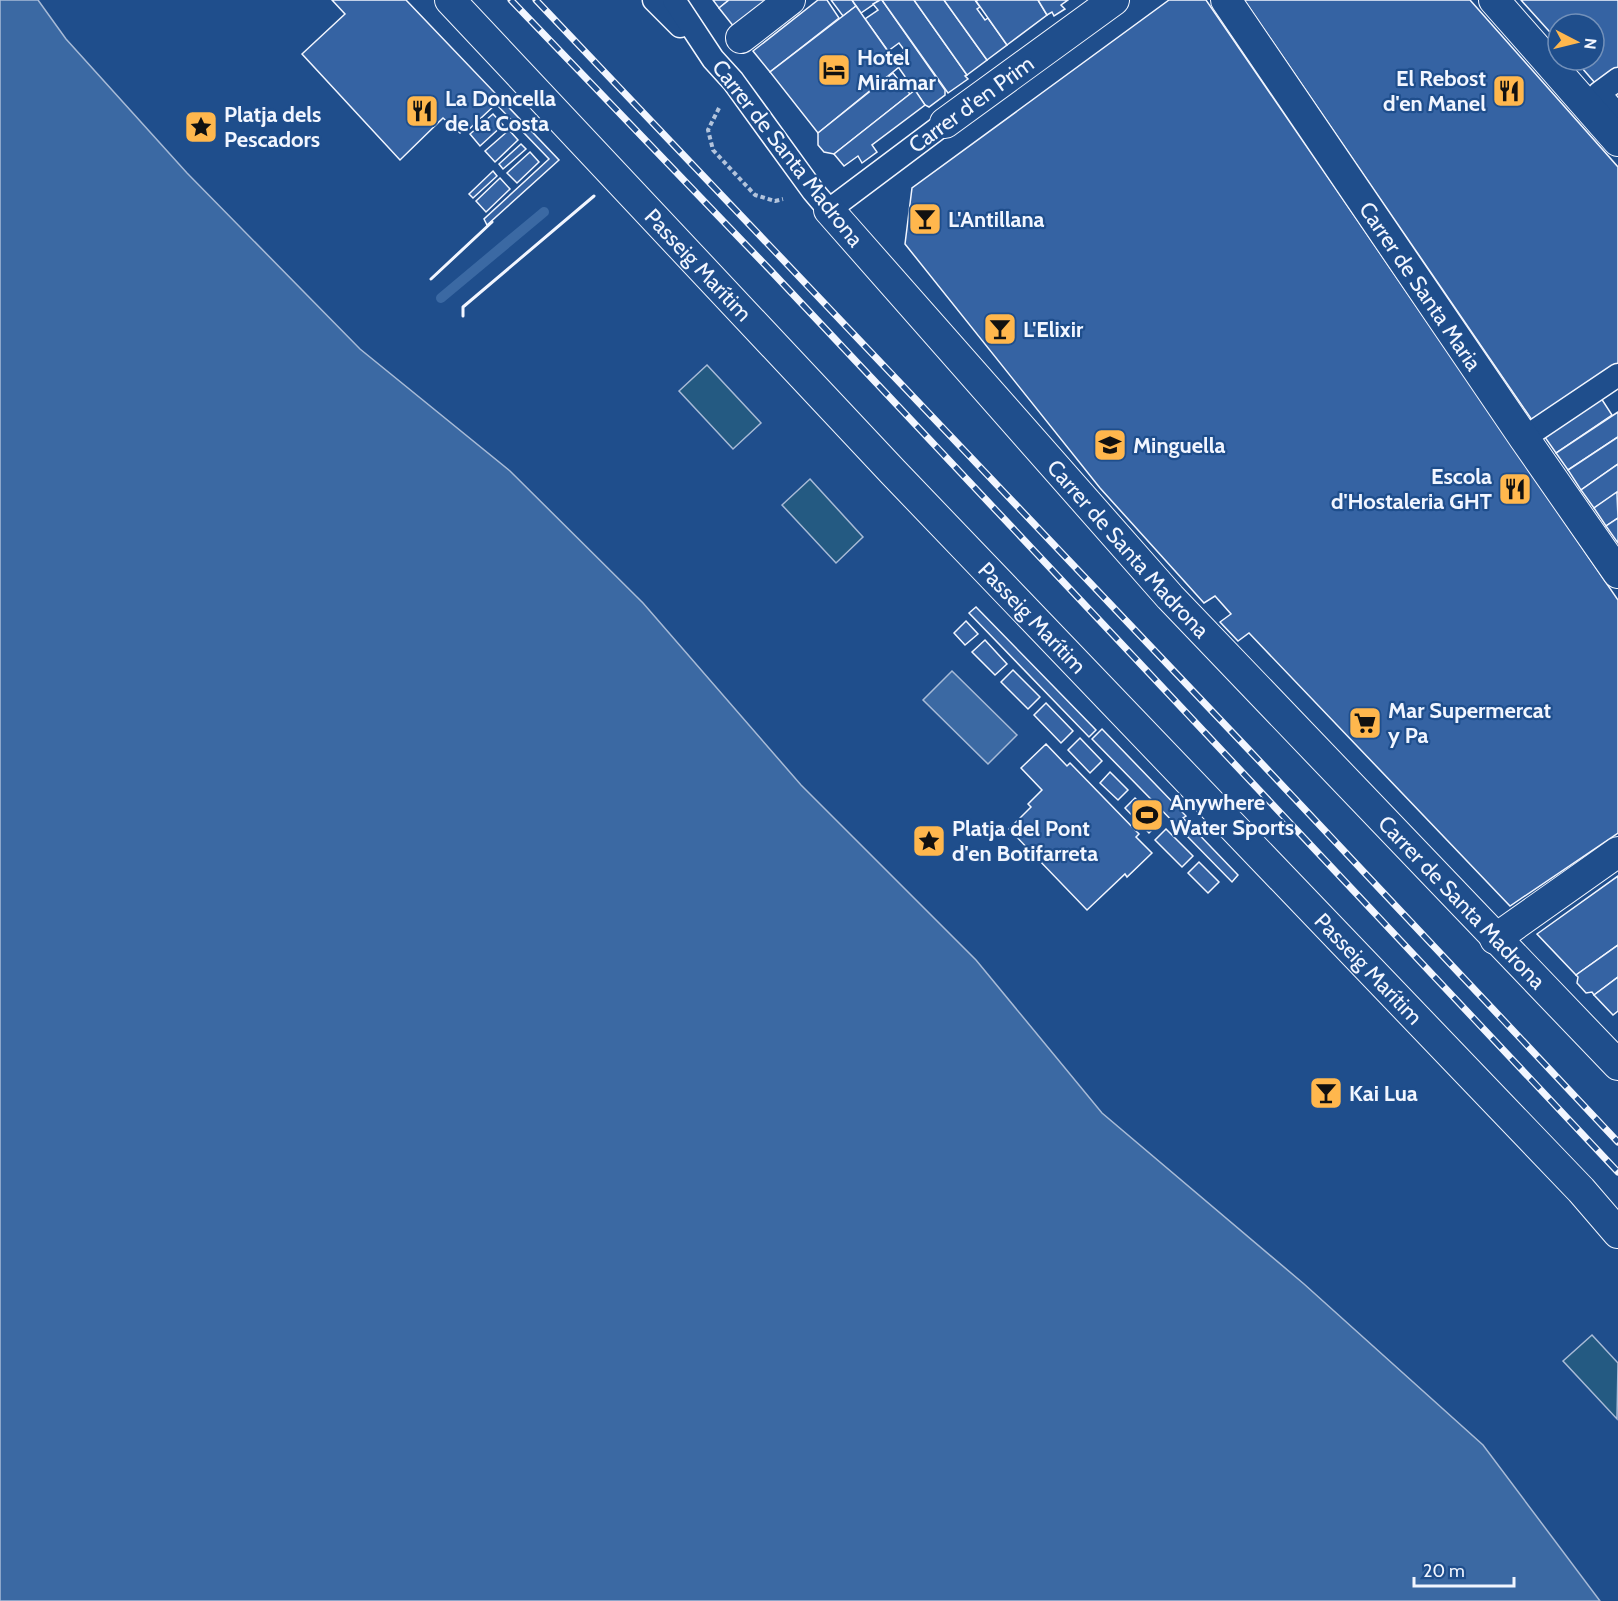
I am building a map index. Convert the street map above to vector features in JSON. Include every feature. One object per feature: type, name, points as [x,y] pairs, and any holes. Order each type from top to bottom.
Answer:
[{"type":"street","name":"Passeig Marítim","points":[[450,0],[893,472],[1581,1190],[1618,1233]]},
{"type":"street","points":[[654,0],[713,59],[790,0]]},
{"type":"street","name":"Carrer de Santa Madrona","points":[[674,0],[713,59],[733,81],[813,191],[1170,597],[1618,1065]]},
{"type":"street","name":"Carrer d'en Prim","points":[[829,210],[1114,0]]},
{"type":"street","name":"Carrer de Santa Maria","points":[[1226,0],[1618,573]]},
{"type":"street","points":[[1494,0],[1618,141]]},
{"type":"street","points":[[1618,79],[1599,93],[1618,114]]},
{"type":"street","points":[[1524,438],[1618,375]]},
{"type":"street","points":[[1496,939],[1618,852]]},
{"type":"path","points":[[733,81],[708,130],[713,150],[755,195]]},
{"type":"shaded area","points":[[0,0],[38,0],[66,39],[187,173],[360,349],[510,471],[643,603],[801,785],[976,960],[1102,1113],[1304,1284],[1483,1445],[1600,1601],[0,1601]]},
{"type":"shaded area","points":[[707,365],[761,423],[733,449],[679,391]]},
{"type":"shaded area","points":[[810,479],[863,537],[836,563],[782,505]]},
{"type":"shaded area","points":[[952,671],[1017,735],[988,764],[923,700]]},
{"type":"shaded area","points":[[1592,1335],[1618,1363],[1617,1419],[1563,1361]]},
{"type":"building","name":"La Doncella de la Costa","points":[[332,0],[406,0],[559,160],[487,225],[484,219],[549,159],[496,104],[466,132],[463,130],[460,133],[443,118],[400,160],[302,54],[345,14]]},
{"type":"building","points":[[713,0],[729,0],[719,8]]},
{"type":"building","points":[[729,0],[768,0],[734,27],[719,8]]},
{"type":"building","points":[[818,0],[827,0],[839,18],[770,72],[753,51]]},
{"type":"building","points":[[831,0],[852,0],[856,6],[843,16]]},
{"type":"building","points":[[852,0],[880,0],[861,13]]},
{"type":"building","points":[[880,0],[945,90],[945,95],[929,107],[925,105],[894,61],[905,51],[899,43],[888,51],[865,19],[878,10],[873,4]]},
{"type":"building","points":[[882,0],[914,0],[968,79],[948,93]]},
{"type":"building","points":[[914,0],[944,0],[987,60],[967,75]]},
{"type":"building","points":[[944,0],[975,0],[980,7],[977,9],[985,20],[988,18],[1007,45],[987,60]]},
{"type":"building","points":[[1038,0],[1047,15],[1007,45],[976,1]]},
{"type":"building","points":[[1038,0],[1068,0],[1061,5],[1065,9],[1054,16],[1052,12],[1047,15]]},
{"type":"building","points":[[1169,0],[1206,0],[1618,600],[1618,833],[1510,906],[1249,633],[1238,641],[1220,622],[1231,614],[1215,596],[1204,603],[1100,488],[905,244],[912,188]]},
{"type":"building","points":[[1244,0],[1470,0],[1618,167],[1618,367],[1534,423]]},
{"type":"building","points":[[1521,0],[1618,0],[1618,79],[1602,91],[1585,72],[1606,72],[1606,12],[1546,12],[1546,28]]},
{"type":"building","name":"Hotel Miramar","points":[[856,6],[899,67],[818,133],[770,72]]},
{"type":"building","points":[[893,73],[910,94],[834,154],[824,152],[818,145],[818,133]]},
{"type":"building","points":[[915,90],[925,105],[872,145],[877,152],[862,163],[858,156],[844,166],[834,154]]},
{"type":"building","points":[[493,114],[503,125],[480,146],[470,134]]},
{"type":"building","points":[[509,130],[518,140],[495,162],[485,151]]},
{"type":"building","points":[[521,144],[526,149],[503,169],[499,164]]},
{"type":"building","points":[[530,152],[539,162],[517,183],[507,173]]},
{"type":"building","points":[[493,171],[497,176],[473,198],[469,194]]},
{"type":"building","points":[[500,178],[510,189],[486,212],[476,201]]},
{"type":"building","points":[[1599,395],[1612,415],[1556,453],[1542,433]]},
{"type":"building","points":[[1618,412],[1618,437],[1568,470],[1556,453]]},
{"type":"building","points":[[1618,437],[1618,464],[1581,490],[1568,470]]},
{"type":"building","points":[[1618,464],[1618,492],[1594,508],[1581,490]]},
{"type":"building","points":[[1617,492],[1618,518],[1606,526],[1594,508]]},
{"type":"building","points":[[1618,518],[1618,543],[1606,526]]},
{"type":"building","points":[[976,607],[1096,730],[1089,737],[969,613]]},
{"type":"building","points":[[966,621],[978,634],[965,645],[954,633]]},
{"type":"building","points":[[985,640],[1007,664],[995,675],[972,652]]},
{"type":"building","points":[[1013,670],[1040,697],[1028,709],[1001,682]]},
{"type":"building","points":[[1046,703],[1073,731],[1061,743],[1034,715]]},
{"type":"building","points":[[1102,729],[1186,816],[1183,818],[1238,875],[1232,882],[1092,739]]},
{"type":"building","points":[[1080,738],[1102,761],[1090,773],[1068,750]]},
{"type":"building","points":[[1046,744],[1067,766],[1070,763],[1139,834],[1136,837],[1152,853],[1127,877],[1125,874],[1087,910],[1009,829],[1031,807],[1028,804],[1042,790],[1021,768]]},
{"type":"building","points":[[1110,772],[1128,790],[1118,800],[1100,783]]},
{"type":"building","points":[[1135,798],[1160,822],[1149,833],[1125,808]]},
{"type":"building","points":[[1166,829],[1193,856],[1182,867],[1155,840]]},
{"type":"building","points":[[1199,862],[1219,882],[1208,893],[1188,873]]},
{"type":"building","points":[[1618,876],[1618,945],[1576,975],[1537,934]]},
{"type":"building","points":[[1618,945],[1618,977],[1594,995],[1592,992],[1586,993],[1577,983],[1576,975]]},
{"type":"building","points":[[1618,977],[1618,1011],[1613,1015],[1594,995]]},
{"type":"waterway","points":[[441,298],[544,212]]},
{"type":"railway","points":[[511,0],[772,272],[1618,1172]]},
{"type":"railway","points":[[536,0],[1618,1142]]},
{"type":"wall","points":[[463,316],[463,307],[594,196]]},
{"type":"wall","points":[[431,279],[492,222]]},
{"type":"place","name":"Hotel Miramar","points":[[834,70]]},
{"type":"place","name":"El Rebost d'en Manel","points":[[1509,91]]},
{"type":"place","name":"La Doncella de la Costa","points":[[422,111]]},
{"type":"place","name":"Platja dels Pescadors","points":[[201,127]]},
{"type":"place","name":"L'Antillana","points":[[925,219]]},
{"type":"place","name":"L'Elixir","points":[[1000,329]]},
{"type":"place","name":"Minguella","points":[[1110,445]]},
{"type":"place","name":"Escola d'Hostaleria GHT","points":[[1515,489]]},
{"type":"place","name":"Mar Supermercat y Pa","points":[[1365,723]]},
{"type":"place","name":"Anywhere Water Sports","points":[[1147,815]]},
{"type":"place","name":"Platja del Pont d'en Botifarreta","points":[[929,841]]},
{"type":"place","name":"Kai Lua","points":[[1326,1093]]}]
